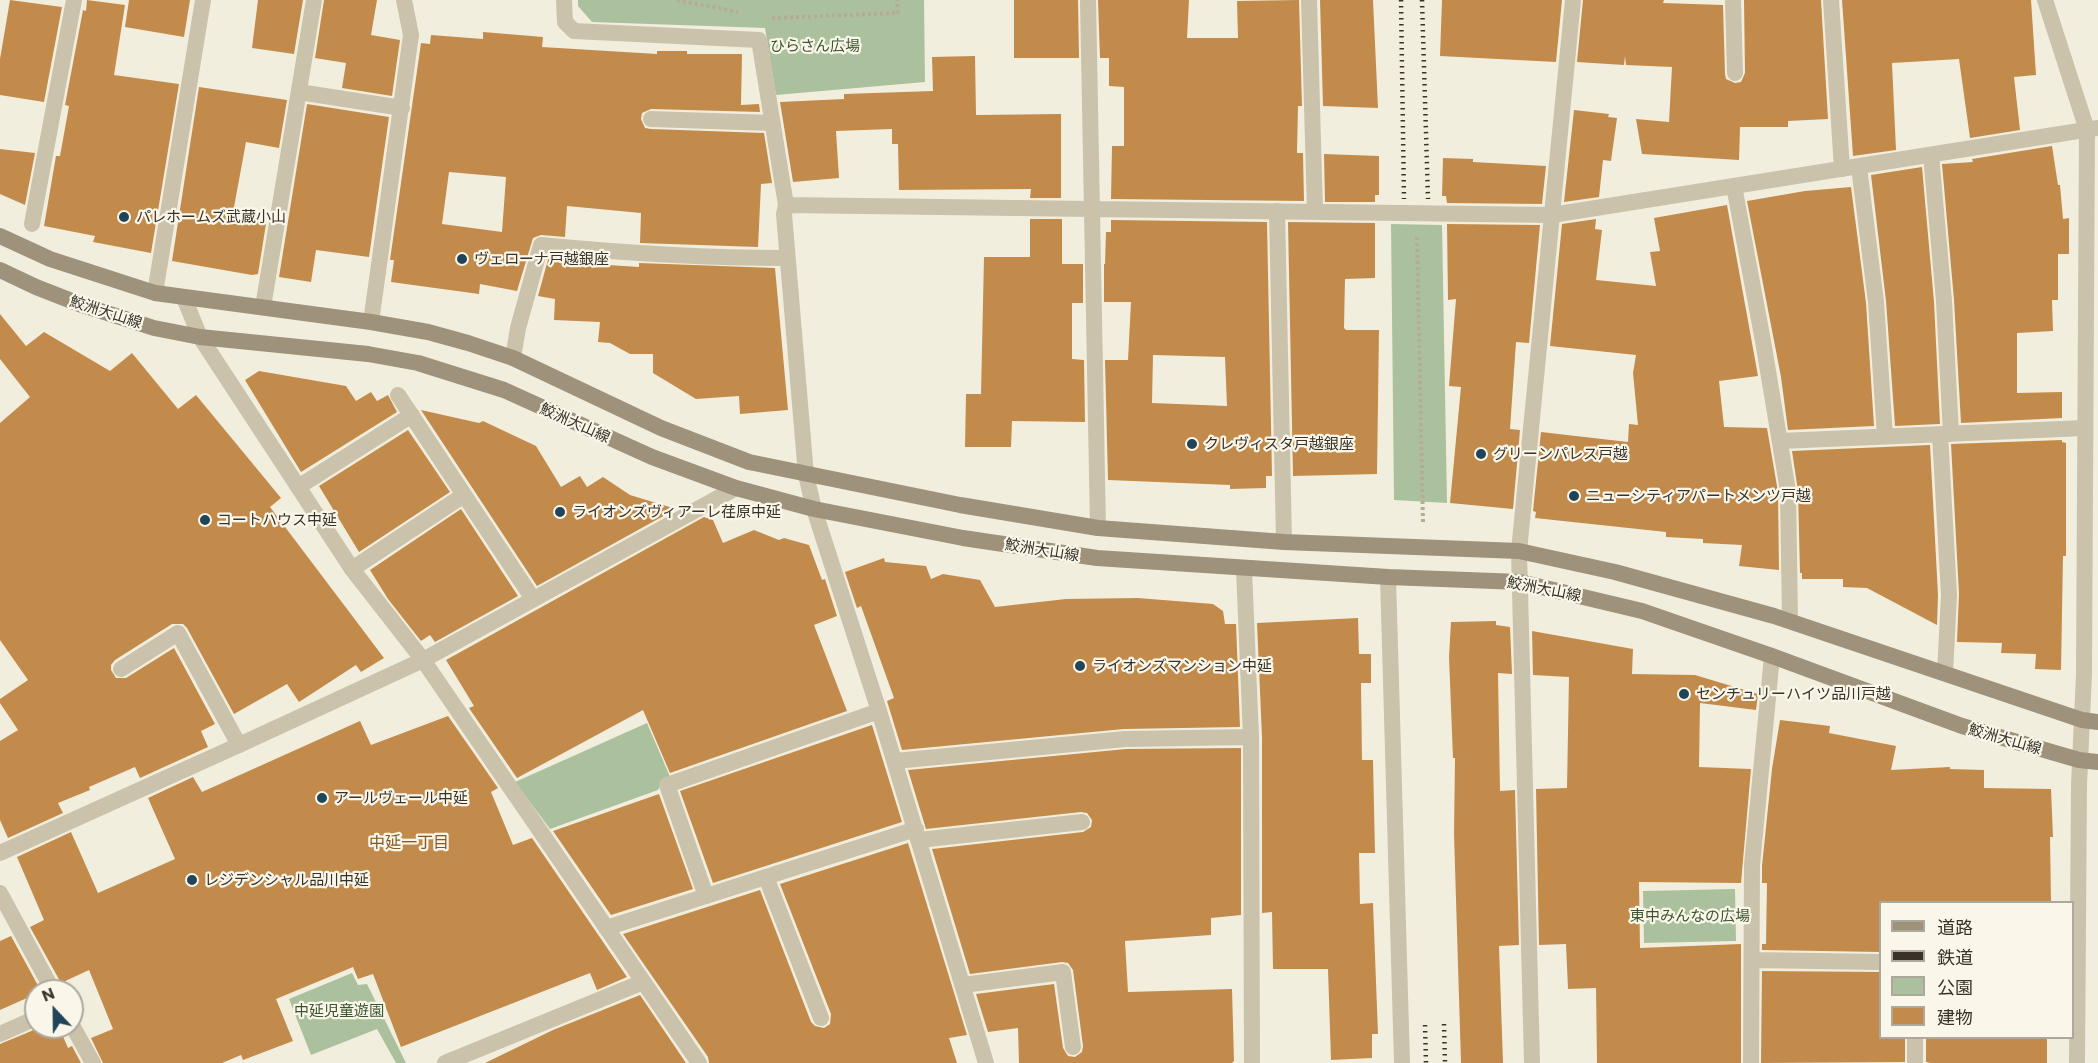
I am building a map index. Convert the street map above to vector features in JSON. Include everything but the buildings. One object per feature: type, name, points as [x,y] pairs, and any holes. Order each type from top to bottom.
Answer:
[{"type":"main road","name":"鮫洲大山線","points":[[0,236],[50,259],[155,293],[371,322],[428,332],[513,358],[661,428],[749,462],[960,506],[1098,528],[1284,542],[1519,551],[1615,572],[1790,621],[2090,721]]},
{"type":"main road","name":"鮫洲大山線","points":[[0,270],[82,305],[154,328],[200,337],[368,354],[418,363],[504,390],[652,457],[736,488],[814,508],[963,538],[1097,558],[1244,569],[1520,582],[1642,610],[1962,726],[2079,760],[2098,762]]},
{"type":"street","points":[[32,224],[74,0]]},
{"type":"street","points":[[155,293],[203,0]]},
{"type":"street","points":[[263,307],[314,0]]},
{"type":"street","points":[[371,322],[411,35],[404,0]]},
{"type":"street","points":[[564,0],[565,22],[574,32],[759,40],[786,206],[784,214],[787,258],[806,475],[814,508],[895,761],[986,1063]]},
{"type":"street","points":[[1088,0],[1098,528]]},
{"type":"street","points":[[1309,0],[1315,211]]},
{"type":"street","points":[[1532,1063],[1519,551],[1573,0]]},
{"type":"street","points":[[1733,0],[1735,73]]},
{"type":"street","points":[[1831,0],[1842,169]]},
{"type":"street","points":[[2045,0],[2093,129],[2085,428],[2090,721],[2079,760],[2077,1063]]},
{"type":"street","points":[[299,92],[402,108]]},
{"type":"street","points":[[651,119],[772,123]]},
{"type":"street","points":[[786,206],[1552,215],[2093,129]]},
{"type":"street","points":[[1931,155],[1944,301],[1948,595],[1945,674]]},
{"type":"street","points":[[1859,167],[1876,302],[1885,436]]},
{"type":"street","points":[[1734,186],[1788,491],[1790,621]]},
{"type":"street","points":[[1278,211],[1284,542]]},
{"type":"street","points":[[513,358],[518,328],[541,245],[700,257],[787,258]]},
{"type":"street","points":[[184,298],[200,337],[352,569],[423,660],[699,1063]]},
{"type":"street","points":[[399,395],[532,599]]},
{"type":"street","points":[[298,487],[411,415]]},
{"type":"street","points":[[1780,441],[2085,428]]},
{"type":"street","points":[[0,853],[423,660],[736,488]]},
{"type":"street","points":[[352,569],[464,495]]},
{"type":"street","points":[[1244,569],[1251,737],[1252,1063]]},
{"type":"street","points":[[1388,577],[1402,1063]]},
{"type":"street","points":[[121,669],[178,633],[239,745]]},
{"type":"street","points":[[1751,1063],[1752,865],[1772,656]]},
{"type":"street","points":[[706,896],[668,785],[879,711]]},
{"type":"street","points":[[895,761],[1125,739],[1251,737]]},
{"type":"street","points":[[606,928],[766,877],[917,835],[1082,822]]},
{"type":"street","points":[[766,877],[821,1018]]},
{"type":"street","points":[[0,893],[47,979]]},
{"type":"street","points":[[1752,960],[1879,962]]},
{"type":"street","points":[[963,985],[1063,972],[1073,1047]]},
{"type":"street","points":[[445,1063],[643,982]]},
{"type":"street","points":[[0,1034],[24,1023]]},
{"type":"street","points":[[80,1039],[93,1063]]},
{"type":"street","points":[[1915,1039],[1915,1063]]},
{"type":"path","points":[[677,0],[742,13]]},
{"type":"path","points":[[764,17],[774,19],[898,13],[897,0]]},
{"type":"path","points":[[1416,212],[1424,523]]},
{"type":"green space","name":"ひらさん広場","points":[[578,0],[924,0],[925,82],[776,95],[765,28],[592,22],[578,6]]},
{"type":"green space","points":[[1391,224],[1442,225],[1447,503],[1394,500]]},
{"type":"green space","points":[[647,723],[671,779],[661,783],[658,790],[550,829],[515,782]]},
{"type":"green space","name":"東中みんなの広場","points":[[1735,889],[1736,941],[1644,943],[1643,891]]},
{"type":"green space","name":"中延児童遊園","points":[[352,973],[358,985],[367,984],[406,1063],[396,1063],[377,1029],[311,1055],[289,999]]},
{"type":"railway","points":[[1401,0],[1404,199]]},
{"type":"railway","points":[[1422,0],[1428,199]]},
{"type":"railway","points":[[1444,1024],[1445,1063]]},
{"type":"railway","points":[[1425,1025],[1426,1063]]},
{"type":"place","name":"パレホームズ武蔵小山","points":[[124,217]]},
{"type":"place","name":"ヴェローナ戸越銀座","points":[[462,259]]},
{"type":"place","name":"クレヴィスタ戸越銀座","points":[[1192,444]]},
{"type":"place","name":"グリーンパレス戸越","points":[[1481,454]]},
{"type":"place","name":"ニューシティアパートメンツ戸越","points":[[1574,496]]},
{"type":"place","name":"ライオンズヴィアーレ荏原中延","points":[[560,512]]},
{"type":"place","name":"コートハウス中延","points":[[205,520]]},
{"type":"place","name":"ライオンズマンション中延","points":[[1080,666]]},
{"type":"place","name":"センチュリーハイツ品川戸越","points":[[1684,694]]},
{"type":"place","name":"アールヴェール中延","points":[[322,798]]},
{"type":"place","name":"レジデンシャル品川中延","points":[[192,880]]},
{"type":"district","name":"中延一丁目","points":[[409,843]]}]
